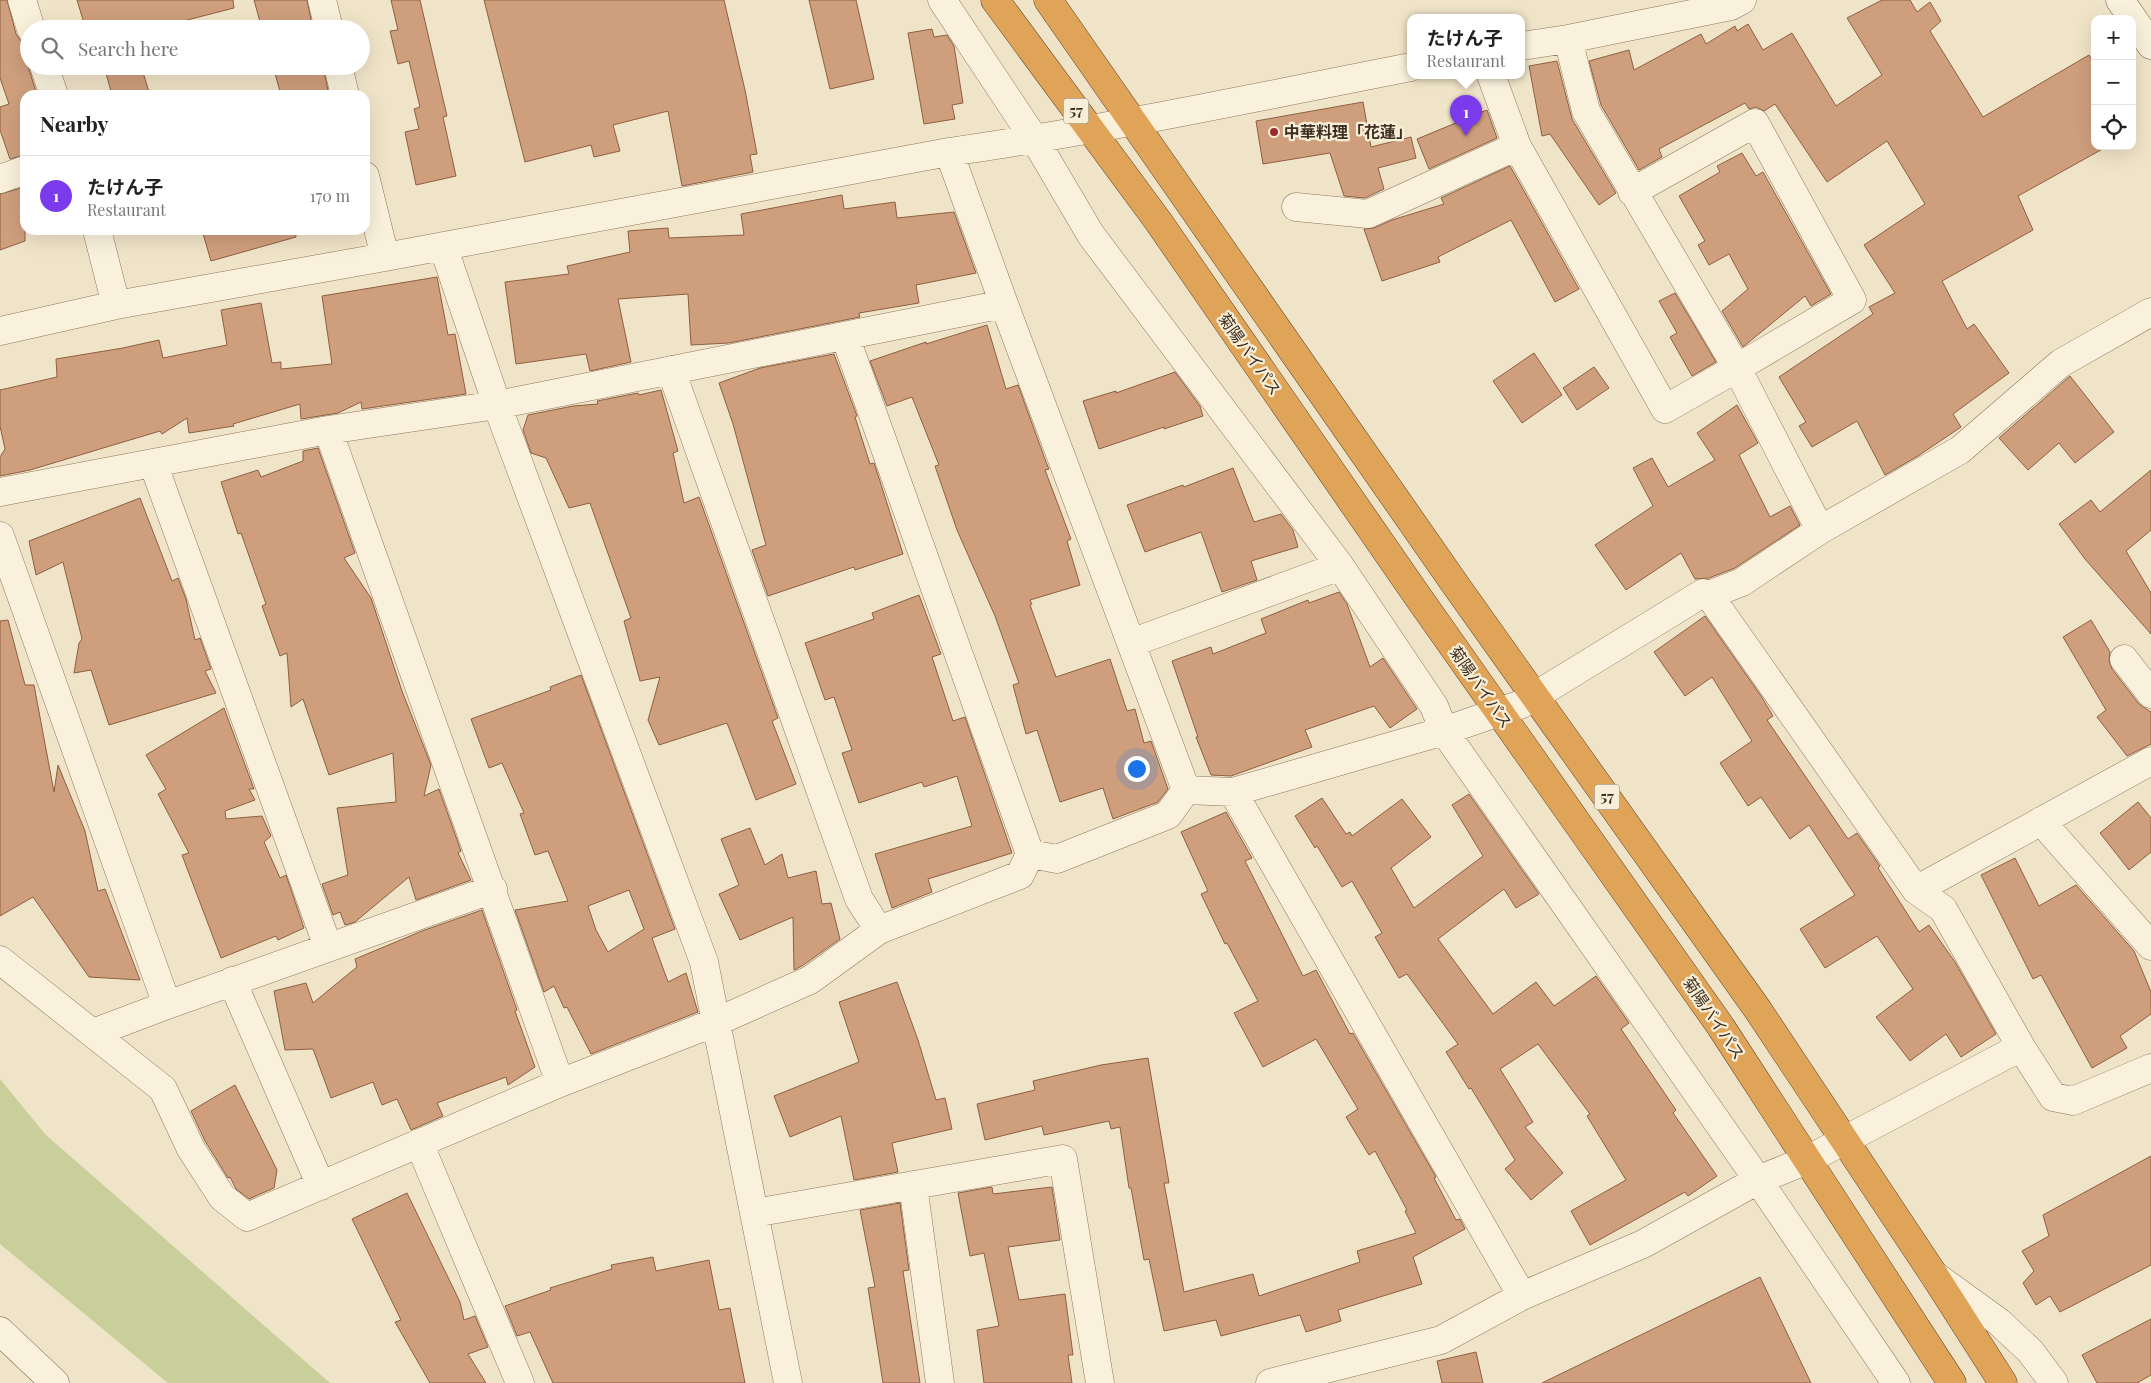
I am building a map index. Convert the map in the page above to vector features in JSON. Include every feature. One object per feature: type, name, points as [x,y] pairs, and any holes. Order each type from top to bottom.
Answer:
[{"type":"highway","name":"菊陽バイパス","points":[[995,0],[1158,221],[1499,712],[1722,1028],[1952,1383]]},
{"type":"highway","name":"57","points":[[1048,0],[1535,696],[1758,1010],[1934,1275],[2003,1383]]},
{"type":"street","points":[[22,0],[28,20]]},
{"type":"street","points":[[322,0],[327,20]]},
{"type":"street","points":[[942,0],[1035,140],[1091,234],[1340,566],[1434,706],[1444,731],[1758,1180],[1896,1383]]},
{"type":"street","points":[[1525,45],[1568,39],[1731,6],[1742,0]]},
{"type":"street","points":[[2120,0],[2151,45]]},
{"type":"street","points":[[1568,39],[1586,111],[1737,368],[1820,530]]},
{"type":"street","points":[[0,331],[116,304],[384,257],[949,152],[1090,130],[1407,68]]},
{"type":"street","points":[[47,75],[52,90]]},
{"type":"street","points":[[340,75],[344,90]]},
{"type":"street","points":[[1492,79],[1517,146],[1665,408],[1852,300],[1755,123],[1632,192]]},
{"type":"street","points":[[1296,206],[1368,214],[1517,146]]},
{"type":"street","points":[[949,152],[1186,790]]},
{"type":"street","points":[[0,179],[20,172]]},
{"type":"street","points":[[370,197],[384,257]]},
{"type":"street","points":[[98,235],[116,304]]},
{"type":"street","points":[[443,246],[497,405],[704,962],[788,1383]]},
{"type":"street","points":[[0,492],[328,430],[497,405],[1004,304]]},
{"type":"street","points":[[1709,595],[1742,582],[1820,530],[1960,450],[2061,363],[2151,312]]},
{"type":"street","points":[[0,960],[163,1089],[191,1149],[222,1197],[247,1217],[560,1083],[716,1022],[810,980],[878,930],[1020,875],[1030,854],[845,336]]},
{"type":"street","points":[[671,370],[859,899],[878,930]]},
{"type":"street","points":[[328,430],[421,694],[493,889],[560,1083]]},
{"type":"street","points":[[153,464],[328,947]]},
{"type":"street","points":[[0,536],[167,1005]]},
{"type":"street","points":[[1131,643],[1340,566]]},
{"type":"street","points":[[1186,790],[1233,792],[1444,731],[1522,704],[1703,593],[1709,595],[1916,890],[1943,909],[2021,1047],[2053,1097],[2073,1101],[2151,1068]]},
{"type":"street","points":[[2124,659],[2151,694]]},
{"type":"street","points":[[1916,890],[2151,760]]},
{"type":"street","points":[[1030,854],[1057,859],[1168,815],[1186,790]]},
{"type":"street","points":[[1233,792],[1522,1296]]},
{"type":"street","points":[[2041,821],[2151,946]]},
{"type":"street","points":[[93,1033],[232,981],[493,889]]},
{"type":"street","points":[[0,976],[43,995]]},
{"type":"street","points":[[232,981],[321,1186]]},
{"type":"street","points":[[1270,1383],[1442,1340],[1522,1296],[1643,1244],[1758,1180],[1808,1160],[2021,1047]]},
{"type":"street","points":[[419,1144],[520,1383]]},
{"type":"street","points":[[754,1213],[1063,1159],[1100,1383]]},
{"type":"street","points":[[912,1185],[940,1383]]},
{"type":"street","points":[[1934,1275],[1999,1322],[2030,1351],[2054,1383]]},
{"type":"street","points":[[0,1332],[55,1383]]},
{"type":"green space","points":[[0,1079],[46,1135],[330,1383],[168,1383],[0,1244]]},
{"type":"building","points":[[0,0],[7,0],[16,34],[20,40],[20,75],[31,75],[35,90],[20,90],[20,156],[10,159],[0,130],[0,107],[9,104],[0,78]]},
{"type":"building","points":[[77,0],[233,0],[234,8],[187,20],[83,20]]},
{"type":"building","points":[[254,0],[307,0],[311,20],[260,20]]},
{"type":"building","points":[[391,0],[420,0],[447,116],[443,117],[456,176],[416,185],[405,132],[419,129],[414,109],[420,107],[409,61],[398,64],[390,31],[398,30]]},
{"type":"building","points":[[484,0],[724,0],[745,90],[757,154],[750,155],[753,172],[682,186],[668,111],[613,125],[620,151],[594,157],[591,145],[525,162]]},
{"type":"building","points":[[809,0],[856,0],[874,79],[830,89]]},
{"type":"building","points":[[1882,0],[1910,0],[1917,12],[1930,2],[1941,21],[1930,31],[1983,117],[2089,55],[2091,58],[2091,150],[2101,150],[2018,196],[2033,230],[1942,281],[1967,329],[1974,324],[2009,373],[1953,414],[1961,427],[1918,456],[1885,475],[1857,421],[1812,447],[1799,426],[1806,422],[1779,377],[1873,314],[1869,307],[1895,293],[1864,245],[1925,204],[1887,141],[1827,182],[1775,104],[1764,111],[1756,107],[1749,109],[1745,103],[1659,149],[1662,157],[1639,170],[1601,105],[1589,61],[1629,50],[1634,70],[1701,34],[1706,44],[1735,26],[1737,31],[1748,24],[1763,50],[1792,33],[1836,106],[1882,75],[1847,18]]},
{"type":"building","points":[[932,29],[934,37],[947,35],[954,46],[963,103],[952,105],[955,119],[924,124],[908,33]]},
{"type":"building","points":[[1557,61],[1572,119],[1616,193],[1599,205],[1550,134],[1542,136],[1529,66]]},
{"type":"building","points":[[106,75],[144,75],[148,90],[111,90]]},
{"type":"building","points":[[275,75],[325,75],[328,90],[280,90]]},
{"type":"building","points":[[1363,102],[1371,147],[1411,137],[1416,158],[1378,168],[1384,189],[1365,198],[1344,196],[1330,153],[1263,164],[1256,121]]},
{"type":"building","points":[[1487,110],[1497,138],[1429,169],[1417,139]]},
{"type":"building","points":[[1742,153],[1756,176],[1763,172],[1831,294],[1811,306],[1805,296],[1743,347],[1722,311],[1748,289],[1729,254],[1709,265],[1698,245],[1705,241],[1679,196],[1720,172],[1717,166]]},
{"type":"building","points":[[1510,166],[1579,289],[1555,302],[1511,220],[1438,257],[1440,262],[1382,281],[1364,229],[1374,228],[1392,220],[1444,204],[1441,198]]},
{"type":"building","points":[[20,188],[20,235],[25,235],[25,241],[0,250],[0,194]]},
{"type":"building","points":[[842,195],[844,209],[895,202],[897,218],[954,212],[976,273],[916,285],[919,303],[859,313],[860,317],[729,343],[691,345],[688,294],[618,299],[631,362],[590,371],[586,354],[516,364],[505,282],[569,274],[567,266],[630,252],[628,231],[668,228],[669,238],[744,235],[741,214]]},
{"type":"building","points":[[203,235],[296,235],[296,237],[211,261]]},
{"type":"building","points":[[437,277],[448,335],[455,334],[466,394],[362,409],[361,402],[338,413],[301,419],[300,404],[233,424],[234,426],[189,433],[187,418],[162,434],[160,431],[30,470],[0,476],[0,457],[5,449],[0,426],[0,390],[57,377],[56,359],[159,340],[163,358],[227,345],[221,310],[261,303],[272,363],[281,362],[281,369],[332,364],[322,296]]},
{"type":"building","points":[[1675,293],[1716,362],[1692,376],[1670,337],[1677,333],[1659,301]]},
{"type":"building","points":[[987,325],[1006,389],[1018,385],[1049,469],[1045,470],[1071,539],[1067,541],[1080,585],[1030,600],[1032,604],[1030,605],[1056,677],[1110,659],[1127,711],[1135,709],[1144,743],[1151,741],[1168,789],[1158,802],[1113,819],[1103,788],[1060,802],[1037,730],[1026,734],[1013,685],[1019,683],[995,616],[957,530],[935,466],[939,465],[912,397],[887,406],[870,361],[926,342],[926,344]]},
{"type":"building","points":[[1534,353],[1562,395],[1522,423],[1493,381]]},
{"type":"building","points":[[834,354],[857,416],[855,417],[870,464],[874,463],[903,554],[855,570],[854,567],[768,596],[752,550],[766,545],[733,424],[719,383],[760,368]]},
{"type":"building","points":[[1594,367],[1609,388],[1577,410],[1563,388]]},
{"type":"building","points":[[1175,372],[1200,406],[1203,416],[1099,449],[1083,401],[1116,391],[1116,393]]},
{"type":"building","points":[[2070,376],[2114,432],[2075,463],[2059,443],[2028,470],[1999,438]]},
{"type":"building","points":[[661,390],[678,451],[673,453],[684,503],[699,497],[778,718],[772,721],[796,784],[756,800],[727,723],[659,745],[648,720],[660,677],[640,681],[624,621],[631,618],[590,503],[569,508],[546,458],[531,453],[523,430],[528,415],[573,406],[598,404],[597,401]]},
{"type":"building","points":[[1737,405],[1758,443],[1739,455],[1770,517],[1790,506],[1800,525],[1735,568],[1709,578],[1695,579],[1681,553],[1626,590],[1595,545],[1653,506],[1633,468],[1652,458],[1668,487],[1715,460],[1697,433]]},
{"type":"building","points":[[318,448],[355,553],[344,558],[371,598],[402,691],[431,765],[424,796],[439,789],[461,851],[458,853],[471,880],[416,900],[409,877],[355,922],[345,925],[340,912],[333,915],[322,884],[348,875],[337,808],[396,802],[393,753],[329,775],[303,699],[291,707],[287,653],[280,656],[262,606],[266,604],[241,533],[238,534],[221,482],[258,470],[261,477],[303,461],[303,451]]},
{"type":"building","points":[[1233,468],[1254,522],[1281,514],[1293,530],[1298,547],[1251,561],[1257,580],[1222,592],[1201,532],[1145,552],[1127,505],[1183,485],[1184,487]]},
{"type":"building","points":[[2151,470],[2151,530],[2126,551],[2151,593],[2151,634],[2085,559],[2059,524],[2091,500],[2100,512]]},
{"type":"building","points":[[140,498],[172,581],[178,578],[186,599],[195,640],[200,638],[211,669],[205,671],[216,693],[109,725],[91,670],[74,673],[79,643],[82,639],[63,562],[36,575],[29,541]]},
{"type":"building","points":[[1339,592],[1347,604],[1370,667],[1383,658],[1417,709],[1390,728],[1374,706],[1305,730],[1312,747],[1231,776],[1211,775],[1196,737],[1198,737],[1172,661],[1211,647],[1213,654],[1266,633],[1261,619],[1308,600],[1309,603]]},
{"type":"building","points":[[919,595],[941,654],[932,657],[953,721],[965,717],[1012,853],[928,879],[932,892],[892,908],[875,854],[972,826],[957,776],[924,787],[922,782],[859,803],[842,753],[852,750],[834,697],[825,700],[805,643],[874,619],[872,613]]},
{"type":"building","points":[[1705,616],[1761,696],[1773,716],[1767,720],[1848,839],[1857,833],[1880,866],[1878,868],[1919,932],[1929,925],[1955,962],[1996,1034],[1961,1057],[1946,1034],[1910,1061],[1876,1017],[1913,989],[1877,936],[1825,968],[1800,929],[1855,895],[1809,825],[1790,839],[1761,797],[1748,806],[1720,763],[1752,741],[1712,677],[1685,696],[1654,652]]},
{"type":"building","points":[[8,620],[25,685],[34,685],[54,792],[58,765],[85,831],[98,891],[105,889],[140,980],[89,977],[33,897],[0,916],[0,621]]},
{"type":"building","points":[[2091,620],[2110,652],[2109,661],[2112,669],[2139,704],[2151,712],[2151,744],[2127,756],[2097,717],[2106,710],[2063,637]]},
{"type":"building","points":[[581,675],[675,929],[652,938],[668,982],[686,973],[698,1012],[591,1054],[567,1007],[564,1008],[554,986],[544,992],[515,910],[568,901],[548,851],[535,855],[520,814],[524,813],[502,763],[489,768],[471,719],[551,690],[550,687]],"holes":[[[629,890],[644,929],[608,952],[596,930],[588,906]]]},
{"type":"building","points":[[224,708],[254,789],[249,789],[255,800],[225,811],[226,819],[262,816],[271,836],[264,842],[280,878],[286,875],[304,928],[278,940],[276,936],[221,958],[182,855],[189,853],[158,794],[166,789],[146,755]]},
{"type":"building","points":[[1469,794],[1539,894],[1516,908],[1504,889],[1438,939],[1493,1014],[1536,982],[1554,1006],[1596,976],[1629,1023],[1621,1029],[1676,1110],[1673,1113],[1717,1176],[1688,1196],[1685,1192],[1590,1245],[1571,1211],[1626,1180],[1587,1116],[1590,1114],[1538,1044],[1500,1069],[1533,1122],[1525,1127],[1563,1173],[1531,1200],[1505,1169],[1515,1160],[1471,1088],[1469,1089],[1446,1052],[1458,1044],[1407,974],[1399,978],[1375,937],[1382,933],[1352,881],[1342,887],[1317,846],[1315,848],[1295,816],[1322,798],[1346,834],[1350,832],[1352,836],[1402,799],[1431,837],[1391,868],[1414,908],[1483,856],[1452,805]]},
{"type":"building","points":[[2138,802],[2151,818],[2151,852],[2129,870],[2100,833]]},
{"type":"building","points":[[1226,812],[1252,858],[1245,861],[1303,976],[1316,970],[1350,1034],[1353,1033],[1436,1177],[1434,1178],[1456,1220],[1460,1219],[1465,1229],[1413,1257],[1422,1284],[1338,1310],[1341,1321],[1306,1332],[1300,1315],[1221,1336],[1216,1320],[1164,1331],[1149,1259],[1144,1260],[1131,1188],[1129,1188],[1120,1127],[1111,1129],[1109,1121],[1044,1135],[1042,1126],[985,1140],[977,1104],[1035,1090],[1033,1081],[1101,1065],[1148,1058],[1169,1183],[1164,1183],[1184,1292],[1253,1274],[1259,1296],[1360,1262],[1357,1251],[1416,1233],[1405,1211],[1407,1210],[1375,1151],[1369,1155],[1346,1117],[1358,1109],[1316,1039],[1263,1067],[1234,1013],[1258,1001],[1227,943],[1225,944],[1201,894],[1208,891],[1181,832]]},
{"type":"building","points":[[750,828],[765,865],[782,854],[788,878],[816,871],[822,904],[831,903],[840,939],[794,970],[793,917],[740,940],[719,894],[739,885],[721,839]]},
{"type":"building","points":[[2015,858],[2039,906],[2076,885],[2134,951],[2151,992],[2151,1014],[2120,1036],[2127,1048],[2092,1068],[2041,975],[2033,979],[1981,875]]},
{"type":"building","points":[[482,910],[535,1067],[508,1085],[506,1077],[437,1103],[443,1116],[411,1130],[397,1099],[382,1105],[373,1082],[331,1098],[313,1049],[285,1050],[274,991],[306,983],[313,1003],[357,967],[355,959],[422,931]]},
{"type":"building","points":[[897,982],[918,1040],[936,1100],[945,1098],[952,1129],[892,1143],[898,1172],[854,1180],[841,1116],[790,1137],[774,1096],[859,1062],[839,1002]]},
{"type":"building","points":[[235,1085],[277,1170],[274,1188],[249,1199],[236,1189],[230,1177],[228,1178],[205,1141],[191,1111]]},
{"type":"building","points":[[2151,1156],[2151,1265],[2060,1312],[2050,1296],[2036,1305],[2023,1283],[2034,1271],[2022,1251],[2049,1236],[2043,1215]]},
{"type":"building","points":[[992,1187],[993,1194],[1052,1187],[1060,1240],[1008,1247],[1019,1300],[1065,1294],[1073,1355],[1068,1355],[1072,1383],[984,1383],[977,1330],[999,1326],[984,1253],[970,1256],[958,1193]]},
{"type":"building","points":[[407,1193],[460,1302],[464,1320],[475,1316],[488,1347],[468,1354],[486,1383],[430,1383],[395,1322],[401,1320],[352,1219]]},
{"type":"building","points":[[900,1203],[909,1270],[903,1271],[920,1383],[883,1383],[868,1288],[875,1287],[860,1210]]},
{"type":"building","points":[[653,1257],[656,1271],[709,1260],[719,1310],[730,1308],[745,1383],[553,1383],[530,1332],[517,1336],[505,1306],[551,1290],[550,1288],[612,1269],[611,1265]]},
{"type":"building","points":[[1760,1277],[1811,1383],[1542,1383]]},
{"type":"building","points":[[2151,1319],[2151,1375],[2137,1383],[2097,1383],[2082,1355]]},
{"type":"building","points":[[1476,1352],[1483,1383],[1442,1383],[1437,1361]]},
{"type":"place","name":"中華料理「花蓮」","points":[[1274,132]]},
{"type":"place","name":"たけん子","points":[[1466,136]]}]
